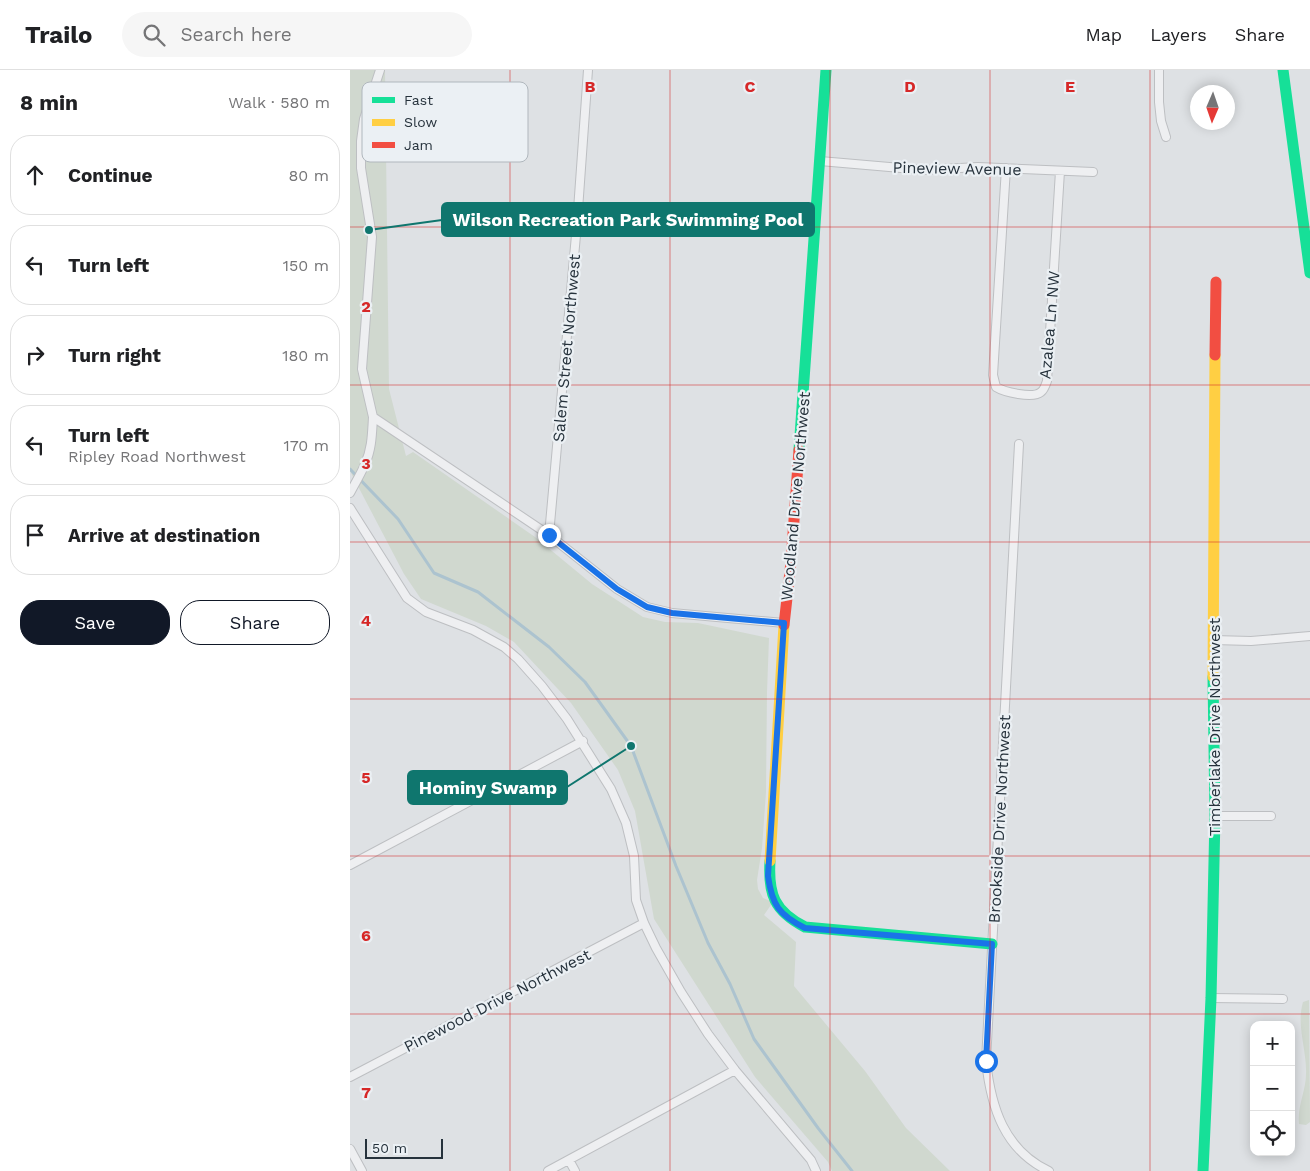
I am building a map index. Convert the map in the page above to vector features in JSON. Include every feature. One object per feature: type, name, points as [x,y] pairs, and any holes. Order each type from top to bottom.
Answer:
[{"type":"street","points":[[376,82],[380,70]]},
{"type":"street","name":"Salem Street Northwest","points":[[549,535],[577,224],[588,70]]},
{"type":"street","name":"Woodland Drive Northwest","points":[[826,70],[791,562],[784,623],[768,876],[773,902],[786,916],[805,928],[992,944]]},
{"type":"street","points":[[1159,70],[1159,102],[1161,121],[1166,137]]},
{"type":"street","points":[[1283,70],[1308,237],[1310,273]]},
{"type":"street","points":[[350,493],[362,471],[372,444],[373,417],[362,369],[372,237],[361,168],[360,141],[362,130]]},
{"type":"street","name":"Pineview Avenue","points":[[820,161],[924,170],[978,167],[1093,172]]},
{"type":"street","name":"Azalea Ln NW","points":[[1006,168],[993,375],[996,387],[1004,392],[1035,395],[1042,392],[1047,381],[1060,171]]},
{"type":"street","name":"Timberlake Drive Northwest","points":[[1203,1171],[1211,998],[1215,816],[1213,640],[1216,282]]},
{"type":"street","points":[[373,417],[549,535],[617,589],[647,607],[672,613],[784,623]]},
{"type":"street","name":"Brookside Drive Northwest","points":[[1019,444],[986,1061],[989,1088],[995,1110],[1005,1131],[1019,1149],[1049,1171]]},
{"type":"street","points":[[350,508],[407,598],[426,612],[473,630],[504,647],[518,659],[542,686],[583,741],[611,789],[626,823],[634,856],[636,900],[644,923],[681,992],[708,1034],[735,1070],[811,1160],[816,1171]]},
{"type":"street","points":[[1213,640],[1275,640],[1310,636]]},
{"type":"street","points":[[350,864],[583,741]]},
{"type":"street","points":[[1215,816],[1271,816]]},
{"type":"street","name":"Pinewood Drive Northwest","points":[[350,1077],[644,923]]},
{"type":"street","points":[[1211,998],[1283,1000]]},
{"type":"street","points":[[548,1171],[735,1070]]},
{"type":"street","points":[[350,1149],[362,1171]]},
{"type":"street","points":[[569,1160],[575,1171]]},
{"type":"shaded area","points":[[350,70],[385,70],[385,82],[362,82],[362,162],[386,162],[389,389],[406,456],[413,452],[535,537],[592,584],[643,617],[665,622],[698,623],[769,638],[766,792],[762,848],[757,880],[758,889],[763,898],[773,902],[764,915],[796,942],[794,986],[865,1071],[906,1128],[950,1171],[832,1171],[828,1162],[755,1077],[654,919],[635,811],[618,770],[571,703],[514,642],[486,626],[421,599],[404,574],[350,471]]},
{"type":"shaded area","points":[[1309,1000],[1310,1122],[1306,1125],[1299,1124],[1299,1111],[1306,1074],[1301,1011],[1303,1002]]},
{"type":"waterway","points":[[350,469],[398,519],[434,573],[478,592],[549,647],[585,682],[631,746],[676,866],[708,943],[730,984],[754,1039],[818,1128],[852,1171]]},
{"type":"traffic: fast","points":[[799,450],[826,70]]},
{"type":"traffic: fast","points":[[1283,70],[1310,273]]},
{"type":"traffic: fast","points":[[1203,1171],[1211,998],[1215,816],[1213,677]]},
{"type":"traffic: fast","points":[[770,861],[770,883],[775,900],[786,915],[805,927],[992,944]]},
{"type":"traffic: slow","points":[[1213,677],[1215,355]]},
{"type":"traffic: slow","points":[[770,861],[784,625]]},
{"type":"traffic: jam","points":[[1215,355],[1216,282]]},
{"type":"traffic: jam","points":[[784,625],[791,562],[799,450]]},
{"type":"place","name":"Wilson Recreation Park Swimming Pool","points":[[369,230]]},
{"type":"place","name":"Hominy Swamp","points":[[631,746]]},
{"type":"route","points":[[549,535],[617,589],[647,607],[672,613],[784,623],[768,876],[773,902],[793,922],[805,928],[992,944],[986,1061]]}]
